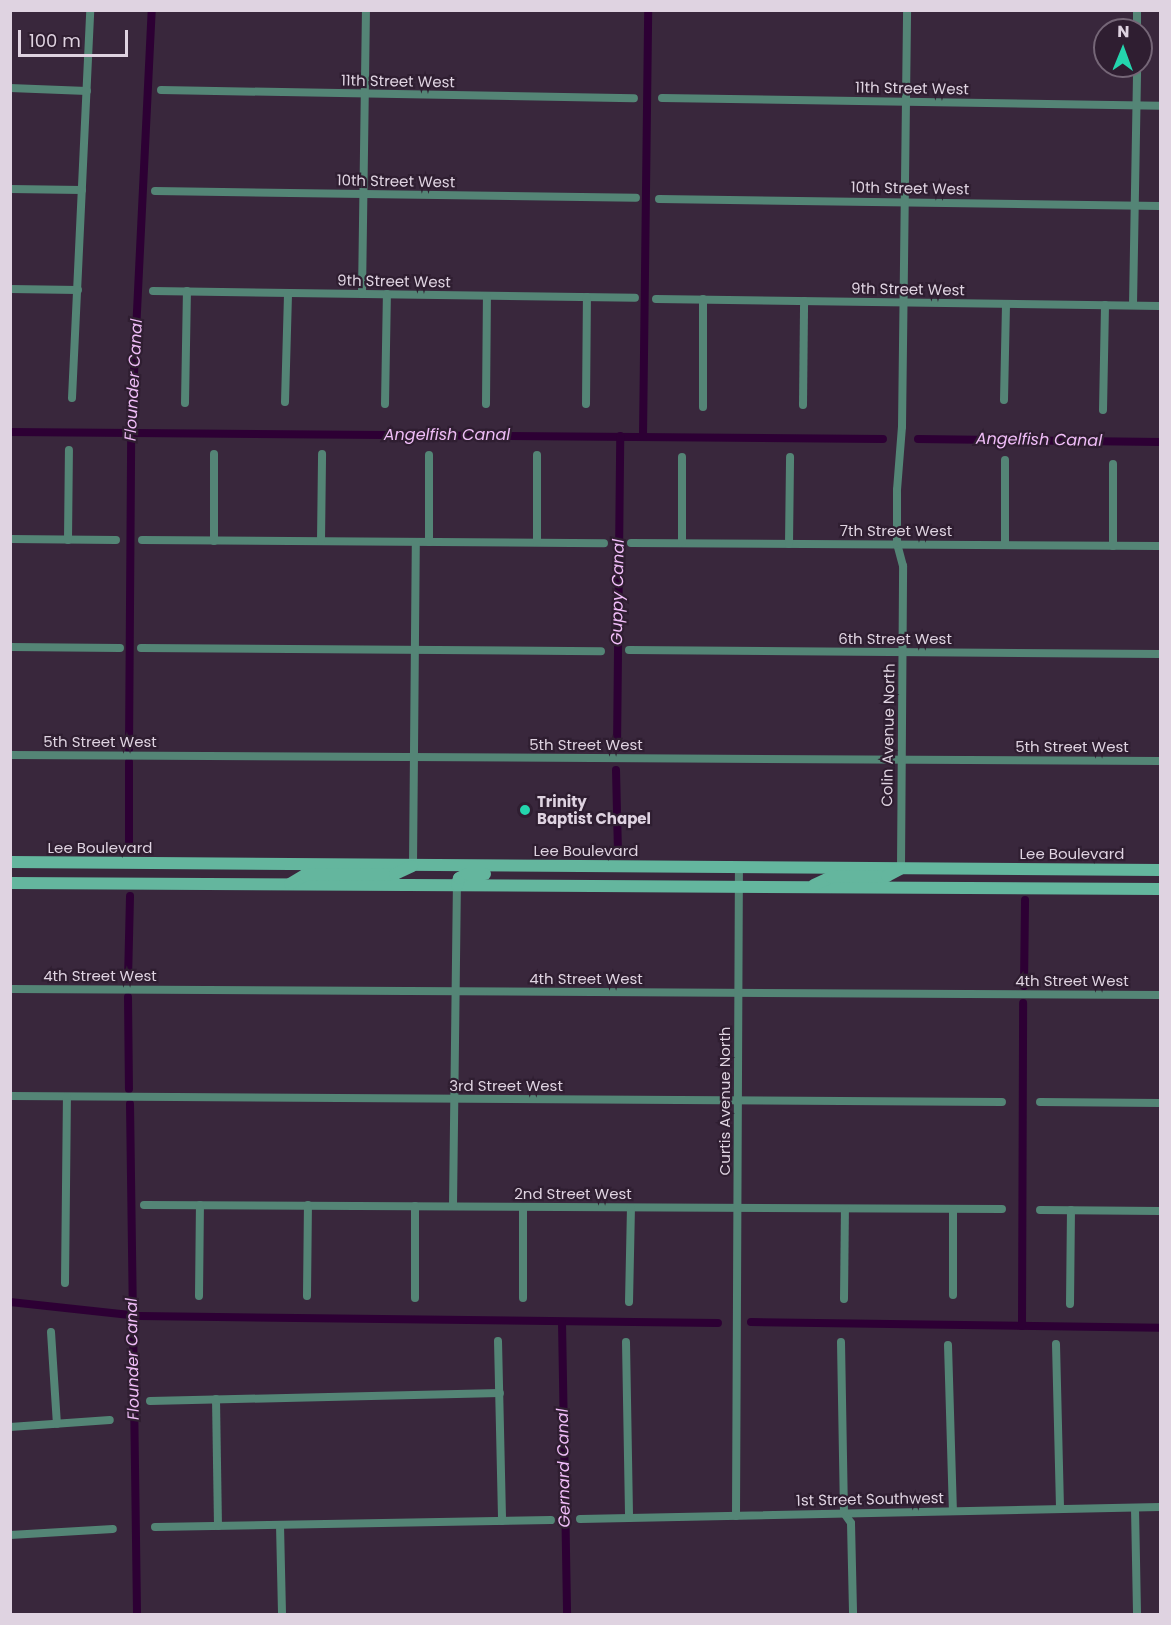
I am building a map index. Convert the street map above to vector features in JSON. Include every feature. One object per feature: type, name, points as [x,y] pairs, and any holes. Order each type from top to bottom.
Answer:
[{"type":"main road","name":"Lee Boulevard","points":[[10,862],[1161,870]]},
{"type":"main road","points":[[289,884],[305,875],[396,874],[413,865]]},
{"type":"main road","points":[[456,885],[459,878],[467,874],[565,874],[577,866]]},
{"type":"main road","points":[[810,887],[831,877],[887,876],[901,868]]},
{"type":"main road","points":[[10,883],[1161,889]]},
{"type":"street","points":[[72,398],[90,10]]},
{"type":"street","points":[[362,294],[366,10]]},
{"type":"street","name":"Colin Avenue North","points":[[901,868],[903,566],[897,544],[903,352],[907,10]]},
{"type":"street","points":[[1133,305],[1137,78]]},
{"type":"street","points":[[10,88],[87,90]]},
{"type":"street","name":"11th Street West","points":[[161,90],[634,98]]},
{"type":"street","name":"11th Street West","points":[[663,98],[1161,106]]},
{"type":"street","points":[[10,189],[82,190]]},
{"type":"street","name":"10th Street West","points":[[155,191],[636,198]]},
{"type":"street","name":"10th Street West","points":[[659,199],[1161,206]]},
{"type":"street","points":[[10,289],[78,290]]},
{"type":"street","name":"9th Street West","points":[[153,291],[635,298]]},
{"type":"street","points":[[185,403],[187,291]]},
{"type":"street","points":[[285,402],[288,293]]},
{"type":"street","points":[[385,404],[387,294]]},
{"type":"street","points":[[486,404],[487,296]]},
{"type":"street","points":[[586,404],[587,297]]},
{"type":"street","name":"9th Street West","points":[[656,299],[1161,306]]},
{"type":"street","points":[[703,300],[703,407]]},
{"type":"street","points":[[803,405],[804,301]]},
{"type":"street","points":[[1004,400],[1006,304]]},
{"type":"street","points":[[1103,410],[1105,305]]},
{"type":"street","points":[[68,540],[69,450]]},
{"type":"street","points":[[214,454],[214,541]]},
{"type":"street","points":[[321,541],[322,454]]},
{"type":"street","points":[[429,455],[429,542]]},
{"type":"street","points":[[537,455],[537,542]]},
{"type":"street","points":[[682,457],[682,543]]},
{"type":"street","points":[[789,544],[790,457]]},
{"type":"street","points":[[1005,460],[1005,545]]},
{"type":"street","points":[[1113,464],[1113,546]]},
{"type":"street","points":[[10,539],[116,540]]},
{"type":"street","points":[[142,540],[604,543]]},
{"type":"street","points":[[413,865],[416,542]]},
{"type":"street","name":"7th Street West","points":[[631,543],[1161,546]]},
{"type":"street","points":[[10,647],[120,648]]},
{"type":"street","points":[[141,648],[601,651]]},
{"type":"street","name":"6th Street West","points":[[629,650],[1161,654]]},
{"type":"street","name":"5th Street West","points":[[10,755],[1161,761]]},
{"type":"street","name":"Curtis Avenue North","points":[[736,1516],[735,1335],[740,993],[739,867]]},
{"type":"street","points":[[453,1206],[456,885]]},
{"type":"street","name":"4th Street West","points":[[10,989],[1161,995]]},
{"type":"street","name":"3rd Street West","points":[[10,1096],[1002,1102]]},
{"type":"street","points":[[65,1283],[67,1097]]},
{"type":"street","points":[[1040,1102],[1161,1103]]},
{"type":"street","name":"2nd Street West","points":[[144,1205],[1002,1209]]},
{"type":"street","points":[[199,1296],[200,1205]]},
{"type":"street","points":[[307,1296],[308,1205]]},
{"type":"street","points":[[415,1206],[415,1298]]},
{"type":"street","points":[[522,1207],[523,1298]]},
{"type":"street","points":[[629,1302],[631,1208]]},
{"type":"street","points":[[844,1299],[845,1209]]},
{"type":"street","points":[[953,1209],[953,1295]]},
{"type":"street","points":[[1040,1210],[1161,1211]]},
{"type":"street","points":[[1070,1304],[1071,1210]]},
{"type":"street","points":[[51,1332],[57,1424]]},
{"type":"street","points":[[498,1341],[502,1521]]},
{"type":"street","points":[[626,1342],[629,1518]]},
{"type":"street","points":[[841,1342],[844,1513],[851,1523],[853,1614]]},
{"type":"street","points":[[1056,1344],[1060,1509]]},
{"type":"street","points":[[948,1345],[953,1511]]},
{"type":"street","points":[[150,1401],[500,1393]]},
{"type":"street","points":[[216,1399],[218,1526]]},
{"type":"street","points":[[10,1427],[110,1420]]},
{"type":"street","name":"1st Street Southwest","points":[[580,1519],[1161,1507]]},
{"type":"street","points":[[1135,1508],[1137,1614]]},
{"type":"street","points":[[155,1527],[550,1520]]},
{"type":"street","points":[[280,1525],[282,1614]]},
{"type":"street","points":[[10,1535],[113,1529]]},
{"type":"waterway","name":"Flounder Canal","points":[[129,749],[131,434],[152,10]]},
{"type":"waterway","points":[[643,436],[648,10]]},
{"type":"waterway","name":"Angelfish Canal","points":[[10,432],[883,439]]},
{"type":"waterway","name":"Guppy Canal","points":[[617,748],[620,436]]},
{"type":"waterway","name":"Angelfish Canal","points":[[918,439],[1160,442]]},
{"type":"waterway","name":"Flounder Canal","points":[[129,762],[129,850]]},
{"type":"waterway","name":"Guppy Canal","points":[[616,770],[618,851]]},
{"type":"waterway","name":"Flounder Canal","points":[[128,979],[130,896]]},
{"type":"waterway","points":[[1024,986],[1025,900]]},
{"type":"waterway","name":"Flounder Canal","points":[[128,997],[129,1089]]},
{"type":"waterway","points":[[1022,1326],[1023,1003]]},
{"type":"waterway","name":"Flounder Canal","points":[[130,1104],[137,1614]]},
{"type":"waterway","points":[[10,1302],[139,1316],[718,1323]]},
{"type":"waterway","name":"Gernard Canal","points":[[562,1322],[567,1614]]},
{"type":"waterway","points":[[751,1322],[1160,1328]]},
{"type":"place","name":"Trinity Baptist Chapel","points":[[525,810]]}]
